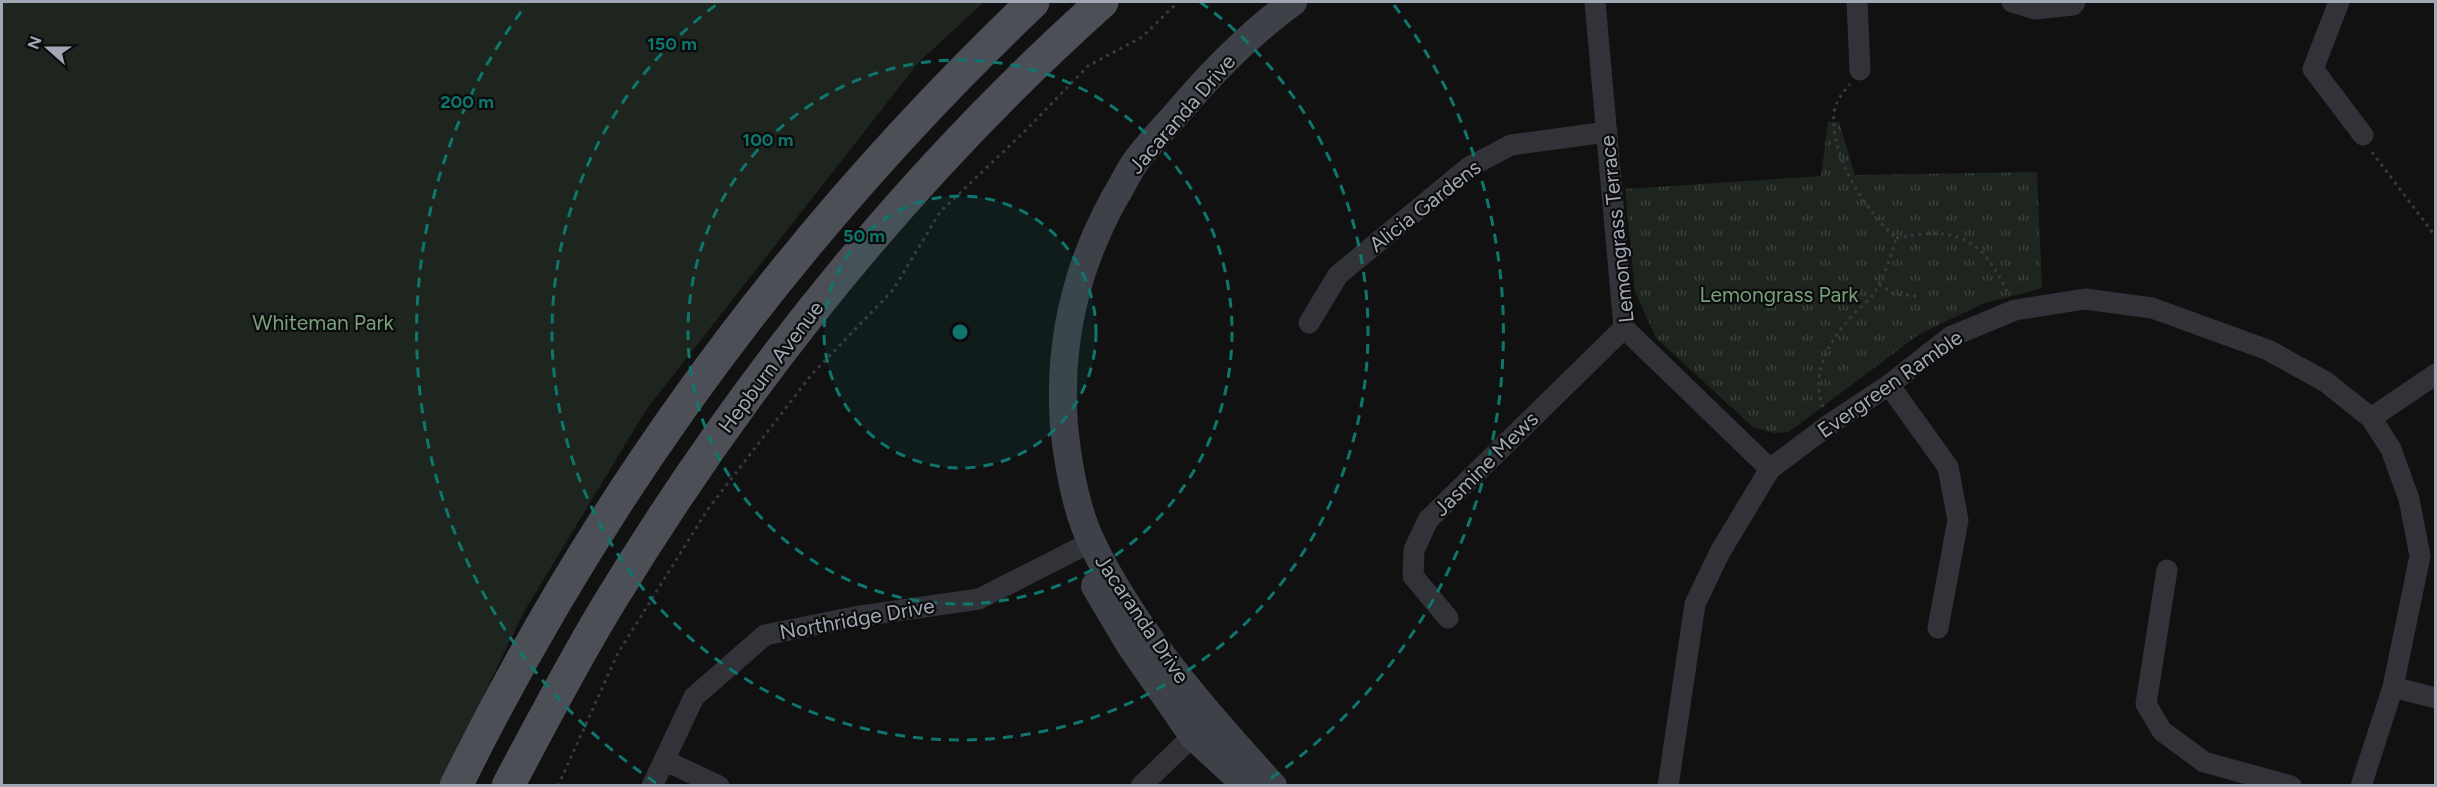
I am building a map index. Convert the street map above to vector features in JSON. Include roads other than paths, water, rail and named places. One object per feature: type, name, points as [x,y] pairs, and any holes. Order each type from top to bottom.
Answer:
[{"type":"main road","points":[[456,786],[523,657],[568,579],[654,444],[710,366],[816,231],[872,166],[930,103],[1033,2]]},
{"type":"main road","name":"Hepburn Avenue","points":[[508,786],[608,604],[670,506],[748,394],[852,262],[907,198],[1023,76],[1102,2]]},
{"type":"street","name":"Jacaranda Drive","points":[[1247,786],[1202,727],[1128,605],[1083,546],[1058,484],[1050,431],[1048,384],[1051,346],[1060,296],[1071,255],[1105,182],[1130,145],[1215,49],[1272,2]]},
{"type":"street","name":"Jacaranda Drive","points":[[1083,546],[1068,458],[1061,389],[1066,329],[1076,285],[1097,230],[1135,162],[1217,67],[1293,2]]},
{"type":"street","name":"Lemongrass Terrace","points":[[1595,2],[1624,328],[1770,469]]},
{"type":"street","points":[[1857,2],[1860,70]]},
{"type":"street","points":[[2012,2],[2035,9],[2073,6],[2075,2]]},
{"type":"street","points":[[2339,2],[2313,69],[2363,135]]},
{"type":"street","name":"Alicia Gardens","points":[[1309,322],[1338,275],[1469,167],[1511,145],[1607,132]]},
{"type":"street","name":"Evergreen Ramble","points":[[1668,786],[1695,604],[1720,552],[1770,469],[1830,424],[1889,385],[1950,337],[2015,310],[2085,299],[2152,308],[2268,350],[2326,382],[2371,418],[2391,449],[2409,499],[2420,556],[2393,687],[2361,786]]},
{"type":"street","name":"Jasmine Mews","points":[[1448,618],[1413,576],[1414,550],[1428,520],[1624,328]]},
{"type":"street","points":[[2371,418],[2436,374]]},
{"type":"street","points":[[1889,385],[1947,467],[1958,520],[1938,628]]},
{"type":"street","name":"Northridge Drive","points":[[652,786],[694,697],[765,635],[854,617],[979,598],[1083,546]]},
{"type":"street","points":[[2167,570],[2146,704],[2162,731],[2204,762],[2291,786]]},
{"type":"street","points":[[2393,687],[2436,698]]},
{"type":"street","name":"Jacaranda Drive","points":[[1202,727],[1273,786]]},
{"type":"street","points":[[1140,786],[1202,727]]},
{"type":"street","points":[[664,760],[719,786]]},
{"type":"park label","name":"Lemongrass Park","points":[[1779,295]]},
{"type":"park label","name":"Whiteman Park","points":[[323,323]]}]
